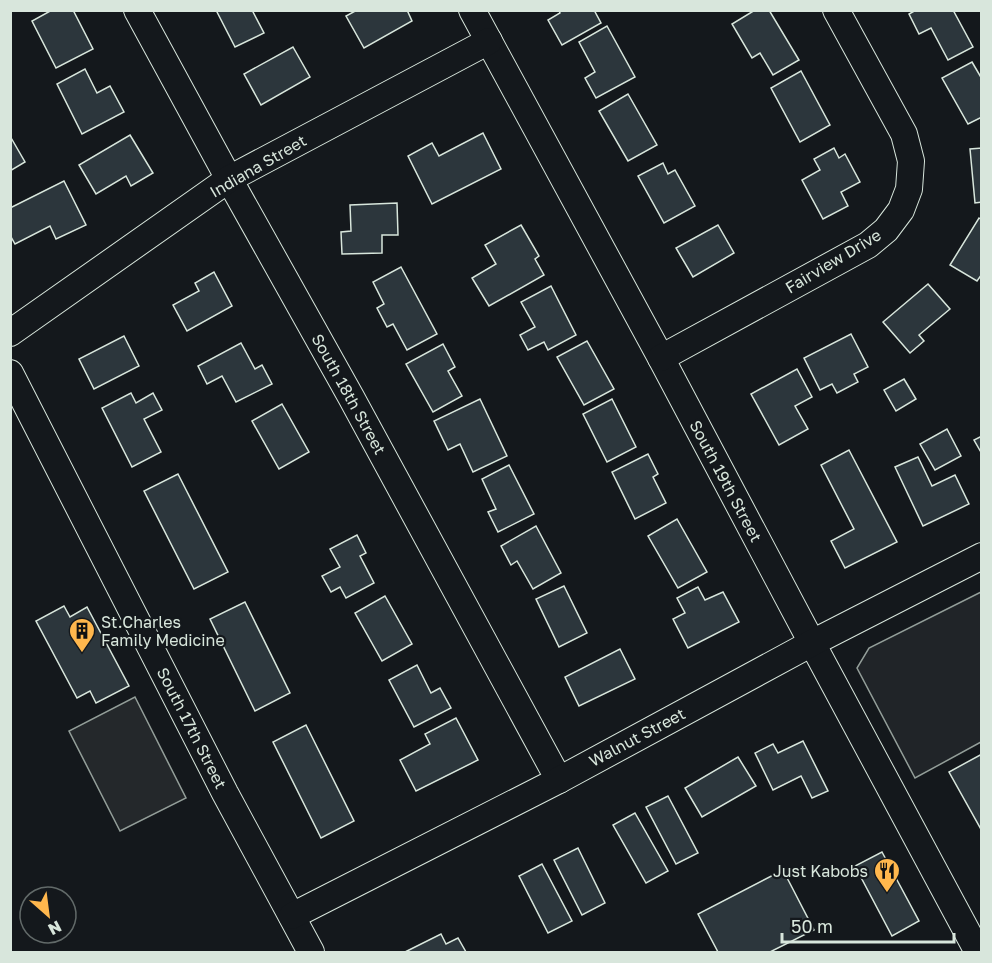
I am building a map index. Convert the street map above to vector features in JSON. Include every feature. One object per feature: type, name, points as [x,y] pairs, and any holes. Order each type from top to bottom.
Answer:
[{"type":"street","name":"South 18th Street","points":[[137,10],[559,780]]},
{"type":"street","name":"South 19th Street","points":[[472,10],[661,358],[978,952]]},
{"type":"street","name":"Fairview Drive","points":[[661,358],[868,245],[886,230],[901,210],[909,189],[911,161],[904,134],[837,10]]},
{"type":"street","name":"Indiana Street","points":[[10,333],[229,179],[489,41]]},
{"type":"street","name":"South 17th Street","points":[[10,373],[225,793],[311,952]]},
{"type":"street","name":"Walnut Street","points":[[292,916],[559,780],[812,643],[981,556]]},
{"type":"shaded area","points":[[981,592],[981,742],[915,778],[857,668],[869,648]]},
{"type":"shaded area","points":[[135,697],[186,798],[120,831],[69,731]]},
{"type":"building","points":[[52,10],[73,10],[93,49],[56,68],[32,21]]},
{"type":"building","points":[[216,10],[252,10],[264,33],[235,47]]},
{"type":"building","points":[[357,10],[407,10],[412,21],[364,48],[346,16]]},
{"type":"building","points":[[559,10],[594,10],[601,23],[562,45],[548,20],[560,13]]},
{"type":"building","points":[[755,10],[769,10],[799,60],[773,75],[760,53],[752,58],[732,24]]},
{"type":"building","points":[[916,10],[953,10],[973,47],[948,60],[931,28],[919,34],[909,14]]},
{"type":"building","points":[[607,26],[635,77],[596,98],[585,78],[595,72],[579,42]]},
{"type":"building","points":[[293,47],[310,77],[261,105],[244,74]]},
{"type":"building","points":[[972,62],[982,79],[982,117],[968,124],[942,78]]},
{"type":"building","points":[[85,69],[97,93],[110,86],[124,112],[82,134],[57,84]]},
{"type":"building","points":[[801,71],[830,125],[800,142],[771,88]]},
{"type":"building","points":[[628,94],[657,145],[628,161],[599,111]]},
{"type":"building","points":[[483,133],[501,169],[432,204],[408,156],[432,143],[439,156]]},
{"type":"building","points":[[130,135],[153,173],[131,186],[126,176],[96,194],[79,165]]},
{"type":"building","points":[[10,136],[25,162],[10,171]]},
{"type":"building","points":[[834,148],[839,158],[845,154],[860,182],[841,192],[848,206],[823,219],[802,180],[820,170],[814,159]]},
{"type":"building","points":[[982,148],[982,202],[975,203],[970,149]]},
{"type":"building","points":[[663,163],[668,174],[675,170],[695,206],[664,223],[638,176]]},
{"type":"building","points":[[64,181],[86,225],[56,239],[50,226],[15,244],[10,235],[10,208]]},
{"type":"building","points":[[397,203],[398,235],[382,235],[382,253],[342,254],[341,232],[351,231],[350,205]]},
{"type":"building","points":[[979,218],[982,220],[982,274],[977,281],[950,265]]},
{"type":"building","points":[[521,225],[539,256],[535,259],[544,275],[489,306],[472,278],[496,264],[485,245]]},
{"type":"building","points":[[718,225],[734,253],[693,277],[676,248]]},
{"type":"building","points":[[401,267],[437,334],[407,350],[393,324],[387,327],[377,308],[384,304],[373,282]]},
{"type":"building","points":[[214,272],[232,306],[187,331],[173,305],[199,291],[195,283]]},
{"type":"building","points":[[928,284],[950,309],[919,335],[924,341],[910,353],[883,322]]},
{"type":"building","points":[[551,286],[576,335],[548,350],[544,342],[528,350],[520,335],[535,327],[521,302]]},
{"type":"building","points":[[851,334],[868,367],[854,374],[858,382],[837,393],[832,384],[820,390],[804,358]]},
{"type":"building","points":[[124,336],[139,366],[94,389],[79,359]]},
{"type":"building","points":[[587,341],[614,389],[584,405],[557,357]]},
{"type":"building","points":[[241,343],[255,369],[262,365],[272,384],[236,402],[222,376],[207,384],[198,366]]},
{"type":"building","points":[[443,344],[455,367],[448,371],[462,396],[433,412],[406,364]]},
{"type":"building","points":[[797,369],[812,397],[795,406],[808,429],[779,445],[751,394]]},
{"type":"building","points":[[904,379],[916,399],[896,411],[884,390]]},
{"type":"building","points":[[131,393],[136,403],[153,393],[162,410],[144,419],[161,452],[132,467],[102,408]]},
{"type":"building","points":[[480,399],[507,456],[473,472],[460,444],[448,450],[434,421]]},
{"type":"building","points":[[612,399],[636,447],[607,462],[583,414]]},
{"type":"building","points":[[282,404],[309,452],[279,469],[252,421]]},
{"type":"building","points":[[947,429],[961,456],[935,470],[920,444]]},
{"type":"building","points":[[982,436],[982,454],[974,440]]},
{"type":"building","points":[[849,450],[897,542],[845,568],[831,541],[854,529],[821,465]]},
{"type":"building","points":[[648,454],[658,474],[653,477],[666,503],[635,519],[612,472]]},
{"type":"building","points":[[918,457],[932,486],[955,475],[969,504],[923,526],[895,467]]},
{"type":"building","points":[[509,465],[534,514],[498,532],[488,512],[496,509],[482,479]]},
{"type":"building","points":[[178,474],[228,572],[194,589],[144,491]]},
{"type":"building","points":[[677,519],[707,572],[678,588],[648,536]]},
{"type":"building","points":[[536,526],[561,573],[533,589],[517,561],[511,565],[501,546]]},
{"type":"building","points":[[357,535],[366,553],[360,556],[374,583],[346,598],[340,587],[331,592],[322,576],[340,567],[330,549]]},
{"type":"building","points":[[564,586],[587,633],[559,647],[536,599]]},
{"type":"building","points":[[698,587],[705,600],[723,592],[739,622],[688,648],[673,619],[685,613],[677,598]]},
{"type":"building","points":[[385,596],[412,644],[382,661],[355,613]]},
{"type":"building","points":[[245,602],[290,693],[255,711],[210,619]]},
{"type":"building","name":"St.Charles Family Medicine","points":[[64,606],[70,617],[87,607],[129,686],[96,703],[90,691],[77,698],[36,621]]},
{"type":"building","points":[[620,649],[635,679],[579,706],[565,677]]},
{"type":"building","points":[[417,665],[431,693],[440,688],[451,708],[414,727],[389,680]]},
{"type":"building","points":[[456,718],[478,760],[416,791],[400,760],[430,744],[425,734]]},
{"type":"building","points":[[306,725],[354,821],[321,838],[273,742]]},
{"type":"building","points":[[803,741],[828,791],[812,798],[801,776],[773,790],[755,753],[773,744],[778,753]]},
{"type":"building","points":[[982,754],[982,831],[949,772]]},
{"type":"building","points":[[738,757],[756,786],[702,817],[685,788]]},
{"type":"building","points":[[668,796],[698,853],[676,864],[646,807]]},
{"type":"building","points":[[635,813],[668,871],[646,883],[613,825]]},
{"type":"building","points":[[578,848],[605,903],[582,915],[554,860]]},
{"type":"building","name":"Just Kabobs","points":[[882,852],[919,921],[892,936],[855,866]]},
{"type":"building","points":[[542,864],[572,921],[548,933],[519,876]]},
{"type":"building","points":[[783,870],[814,930],[770,952],[718,952],[698,914]]},
{"type":"building","points":[[441,934],[446,944],[458,938],[466,952],[405,952]]},
{"type":"place","name":"St.Charles Family Medicine","points":[[82,654]]},
{"type":"place","name":"Just Kabobs","points":[[887,894]]}]
